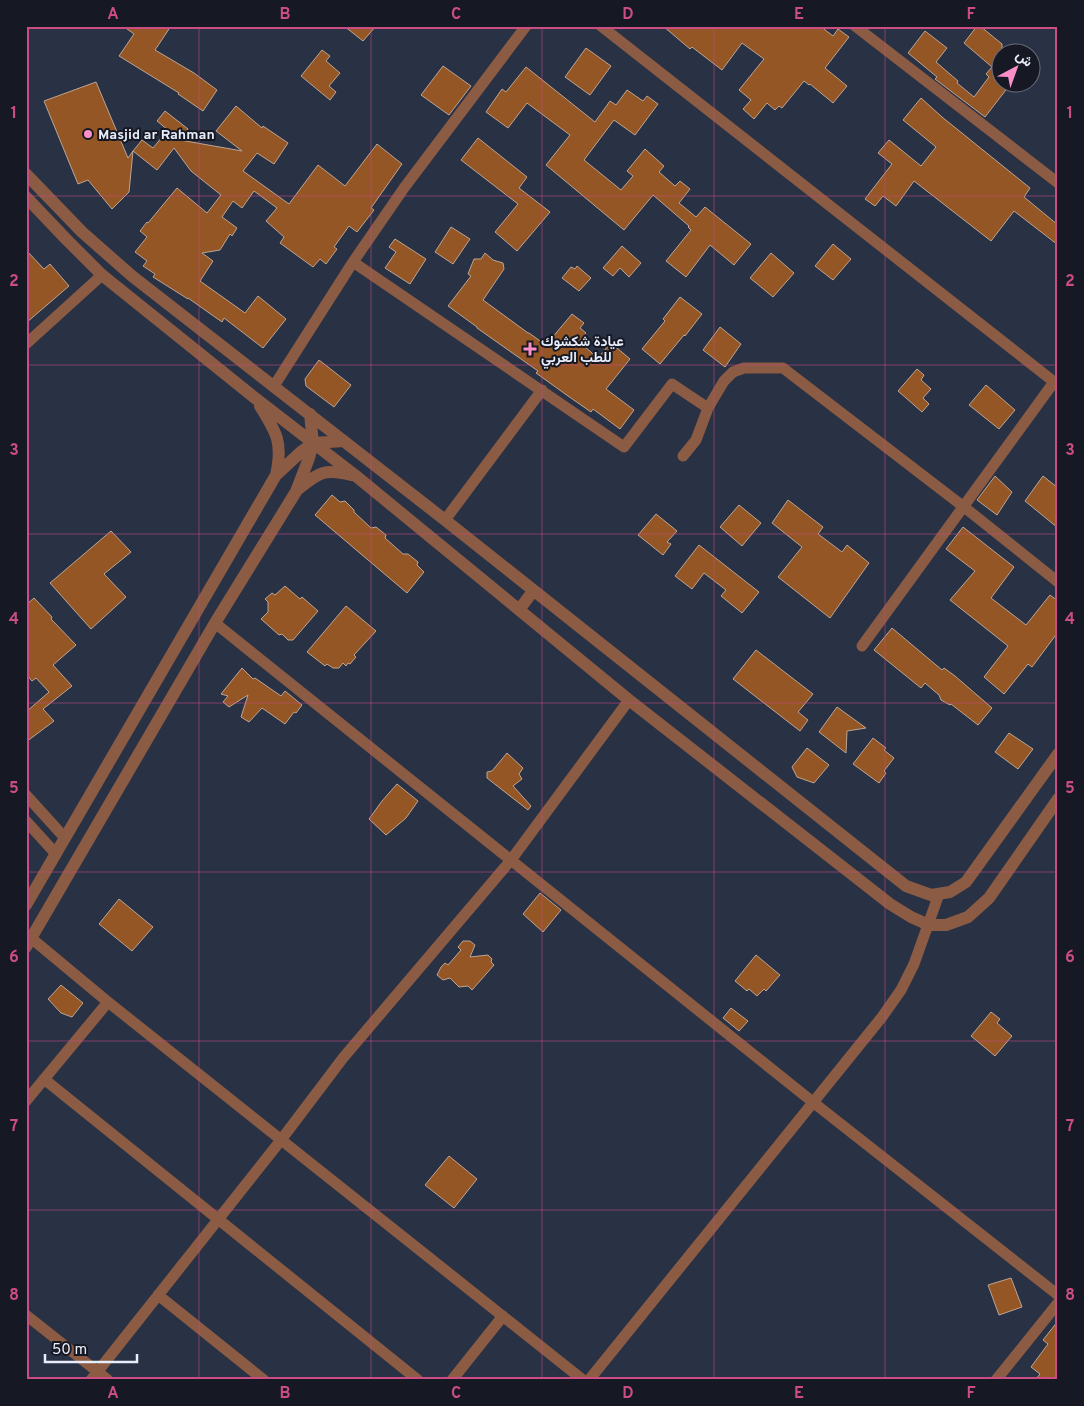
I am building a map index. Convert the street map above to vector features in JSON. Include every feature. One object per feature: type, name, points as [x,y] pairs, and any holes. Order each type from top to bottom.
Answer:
[{"type":"street","points":[[274,386],[353,262],[404,188],[526,26]]},
{"type":"street","points":[[601,26],[1056,384],[862,646]]},
{"type":"street","points":[[855,26],[1058,183]]},
{"type":"street","points":[[26,174],[82,232],[132,276],[445,520],[906,886],[931,895],[950,892],[966,882],[1058,754]]},
{"type":"street","points":[[26,197],[102,275],[255,398],[356,476],[628,700],[890,904],[911,917],[929,925],[946,925],[968,917],[989,898],[1058,799]]},
{"type":"street","points":[[353,262],[624,447],[672,384],[708,408]]},
{"type":"street","points":[[26,344],[102,275]]},
{"type":"street","points":[[683,456],[696,440],[708,408],[724,381],[733,372],[744,368],[784,368],[1058,582]]},
{"type":"street","points":[[445,520],[542,390]]},
{"type":"street","points":[[255,398],[278,438],[280,458],[276,475]]},
{"type":"street","points":[[310,414],[313,443],[310,458],[297,490],[215,623],[29,943],[108,1002],[583,1380]]},
{"type":"street","points":[[26,905],[276,475],[302,450],[313,443],[344,441]]},
{"type":"street","points":[[297,490],[310,479],[324,471],[356,476]]},
{"type":"street","points":[[518,610],[533,590]]},
{"type":"street","points":[[215,623],[814,1103],[1058,1295]]},
{"type":"street","points":[[175,650],[193,661]]},
{"type":"street","points":[[94,1376],[281,1140],[343,1058],[511,860],[628,700]]},
{"type":"street","points":[[26,795],[65,838]]},
{"type":"street","points":[[26,821],[56,854]]},
{"type":"street","points":[[589,1380],[882,1017],[901,990],[914,964],[939,894]]},
{"type":"street","points":[[26,1101],[108,1002]]},
{"type":"street","points":[[44,1079],[418,1380]]},
{"type":"street","points":[[158,1295],[264,1380]]},
{"type":"street","points":[[996,1380],[1058,1303]]},
{"type":"street","points":[[26,1315],[94,1376],[108,1380]]},
{"type":"street","points":[[452,1380],[503,1316]]},
{"type":"building","points":[[123,26],[171,26],[155,50],[194,73],[217,90],[203,111],[179,93],[119,56],[134,34]]},
{"type":"building","points":[[344,26],[376,26],[363,41]]},
{"type":"building","points":[[663,26],[820,26],[833,36],[838,29],[849,37],[825,68],[847,86],[833,103],[804,81],[782,108],[779,106],[775,110],[767,103],[754,119],[743,109],[751,100],[739,90],[764,59],[742,43],[722,70],[692,47],[690,49]]},
{"type":"building","points":[[977,26],[980,26],[1000,42],[992,42],[992,67],[964,43]]},
{"type":"building","points":[[925,31],[947,48],[936,62],[974,97],[989,77],[986,74],[992,67],[992,92],[1004,92],[985,117],[935,79],[937,77],[908,53]]},
{"type":"building","points":[[586,48],[611,66],[590,95],[565,77]]},
{"type":"building","points":[[322,50],[330,56],[326,61],[340,73],[329,86],[336,92],[330,100],[301,76]]},
{"type":"building","points":[[443,66],[471,86],[449,115],[421,95]]},
{"type":"building","points":[[526,67],[595,122],[610,101],[616,105],[627,90],[643,101],[647,96],[658,104],[635,135],[614,120],[584,160],[621,190],[633,176],[627,171],[645,149],[664,166],[659,172],[675,186],[680,181],[690,189],[679,203],[696,217],[705,207],[751,244],[734,265],[710,245],[686,277],[666,261],[691,230],[689,226],[653,195],[624,230],[546,165],[570,135],[527,103],[508,128],[486,112],[502,89],[506,92]]},
{"type":"building","name":"Masjid ar Rahman","points":[[96,82],[128,158],[133,151],[129,192],[112,209],[88,180],[78,184],[44,101]]},
{"type":"building","points":[[921,98],[1030,188],[1024,197],[1058,225],[1058,245],[1014,211],[991,241],[914,181],[896,206],[883,196],[875,206],[865,199],[892,164],[878,153],[889,140],[921,166],[936,147],[903,120]]},
{"type":"building","points":[[236,106],[262,128],[263,126],[288,143],[274,164],[257,153],[243,171],[289,204],[318,165],[345,186],[377,144],[402,164],[371,208],[374,210],[357,232],[349,226],[334,247],[337,249],[326,264],[320,259],[313,267],[280,243],[284,237],[266,221],[277,208],[254,191],[242,208],[233,201],[222,217],[237,228],[232,236],[230,234],[220,250],[202,253],[213,261],[200,281],[245,313],[258,296],[286,319],[263,348],[224,318],[222,322],[188,298],[153,277],[155,274],[143,266],[147,261],[135,252],[147,237],[140,231],[177,188],[207,213],[221,195],[191,171],[174,148],[157,170],[133,151],[142,140],[153,148],[168,130],[157,121],[165,111],[188,129],[180,140],[242,151],[216,131]]},
{"type":"building","points":[[478,138],[527,177],[519,188],[550,212],[517,251],[495,232],[518,204],[461,160]]},
{"type":"building","points":[[451,227],[470,239],[453,264],[435,252]]},
{"type":"building","points":[[395,239],[426,259],[410,284],[385,268],[396,252],[389,247]]},
{"type":"building","points":[[833,244],[851,259],[833,280],[815,266]]},
{"type":"building","points":[[622,246],[641,263],[629,277],[620,268],[613,276],[603,268]]},
{"type":"building","points":[[26,250],[44,269],[50,264],[69,286],[26,323]]},
{"type":"building","points":[[485,253],[493,260],[503,263],[504,269],[483,300],[528,333],[546,345],[572,314],[584,323],[580,328],[586,333],[579,342],[598,358],[608,346],[614,350],[617,348],[630,359],[606,389],[634,410],[620,429],[593,409],[591,412],[568,396],[536,373],[538,371],[448,306],[471,276],[468,274],[474,259],[481,259]]},
{"type":"building","points":[[771,253],[794,273],[773,297],[750,278]]},
{"type":"building","points":[[577,266],[591,278],[579,291],[562,278],[571,267],[575,269]]},
{"type":"building","points":[[680,297],[702,314],[660,364],[642,349],[665,321],[663,319]]},
{"type":"building","points":[[720,327],[741,344],[725,367],[703,350]]},
{"type":"building","points":[[319,360],[351,385],[334,407],[306,386],[305,379]]},
{"type":"building","points":[[917,369],[924,375],[921,380],[931,389],[923,398],[929,404],[922,412],[898,391]]},
{"type":"building","points":[[986,385],[1015,410],[999,429],[969,405]]},
{"type":"building","points":[[995,476],[1012,492],[997,515],[977,500]]},
{"type":"building","points":[[1043,476],[1058,488],[1058,528],[1025,501]]},
{"type":"building","points":[[332,495],[340,502],[345,501],[371,528],[376,527],[403,554],[408,554],[418,562],[417,565],[424,572],[407,593],[315,515]]},
{"type":"building","points":[[788,500],[823,527],[818,534],[842,552],[847,545],[869,563],[830,618],[778,577],[802,547],[772,523]]},
{"type":"building","points":[[739,505],[761,523],[742,546],[720,527]]},
{"type":"building","points":[[656,514],[677,531],[667,542],[671,544],[663,555],[638,535]]},
{"type":"building","points":[[963,527],[1014,567],[991,598],[1026,625],[1050,595],[1058,601],[1058,632],[1032,667],[1028,664],[1004,694],[984,677],[1008,646],[950,600],[975,571],[946,549]]},
{"type":"building","points":[[111,531],[131,552],[104,574],[126,597],[91,629],[50,583]]},
{"type":"building","points":[[699,545],[759,592],[742,613],[721,596],[726,590],[704,573],[692,589],[675,576]]},
{"type":"building","points":[[285,586],[318,611],[293,640],[288,640],[282,634],[279,635],[261,619],[268,612],[268,602],[265,599],[272,593],[275,595]]},
{"type":"building","points":[[34,598],[76,645],[53,665],[72,686],[43,709],[54,721],[26,742],[26,712],[49,692],[36,678],[32,681],[26,674],[26,605]]},
{"type":"building","points":[[346,606],[376,631],[354,655],[356,657],[350,664],[348,663],[346,666],[343,663],[339,668],[333,668],[327,664],[325,666],[307,652]]},
{"type":"building","points":[[892,628],[942,670],[944,668],[955,676],[992,708],[978,725],[951,704],[941,700],[939,695],[925,683],[921,688],[874,650]]},
{"type":"building","points":[[756,650],[813,694],[798,712],[808,720],[800,731],[733,679]]},
{"type":"building","points":[[242,668],[253,679],[255,678],[281,696],[285,691],[302,705],[285,724],[262,708],[249,722],[241,717],[248,695],[229,707],[223,702],[228,696],[221,694]]},
{"type":"building","points":[[837,707],[866,728],[847,731],[846,753],[819,732]]},
{"type":"building","points":[[1009,733],[1033,749],[1018,769],[995,752]]},
{"type":"building","points":[[873,738],[886,748],[884,750],[894,758],[884,771],[886,773],[879,783],[853,764]]},
{"type":"building","points":[[807,748],[829,765],[814,783],[797,777],[792,767]]},
{"type":"building","points":[[507,753],[523,768],[519,774],[522,779],[513,786],[531,806],[528,810],[487,778],[487,772],[492,771]]},
{"type":"building","points":[[397,784],[418,801],[406,818],[386,835],[369,819]]},
{"type":"building","points":[[540,893],[561,910],[543,932],[523,914]]},
{"type":"building","points":[[119,899],[153,927],[132,951],[99,924]]},
{"type":"building","points":[[463,941],[470,941],[475,945],[470,957],[488,955],[494,965],[472,990],[468,986],[459,987],[450,978],[443,980],[437,975],[441,967],[445,963],[448,965],[461,950],[458,947]]},
{"type":"building","points":[[756,955],[780,975],[766,991],[764,989],[757,996],[749,989],[747,991],[735,981]]},
{"type":"building","points":[[61,985],[83,1003],[72,1017],[61,1013],[48,999]]},
{"type":"building","points":[[731,1008],[748,1021],[739,1031],[723,1018]]},
{"type":"building","points":[[991,1012],[1000,1019],[997,1023],[1012,1036],[995,1056],[971,1036]]},
{"type":"building","points":[[449,1156],[477,1179],[454,1208],[425,1185]]},
{"type":"building","points":[[1011,1278],[1022,1307],[999,1315],[988,1285]]},
{"type":"building","points":[[1058,1321],[1058,1375],[1054,1380],[1035,1380],[1040,1374],[1031,1367],[1048,1344],[1043,1340]]},
{"type":"place","name":"Masjid ar Rahman","points":[[88,134]]},
{"type":"place","name":"عيادة شكشوك للطب العربي","points":[[530,349]]}]
